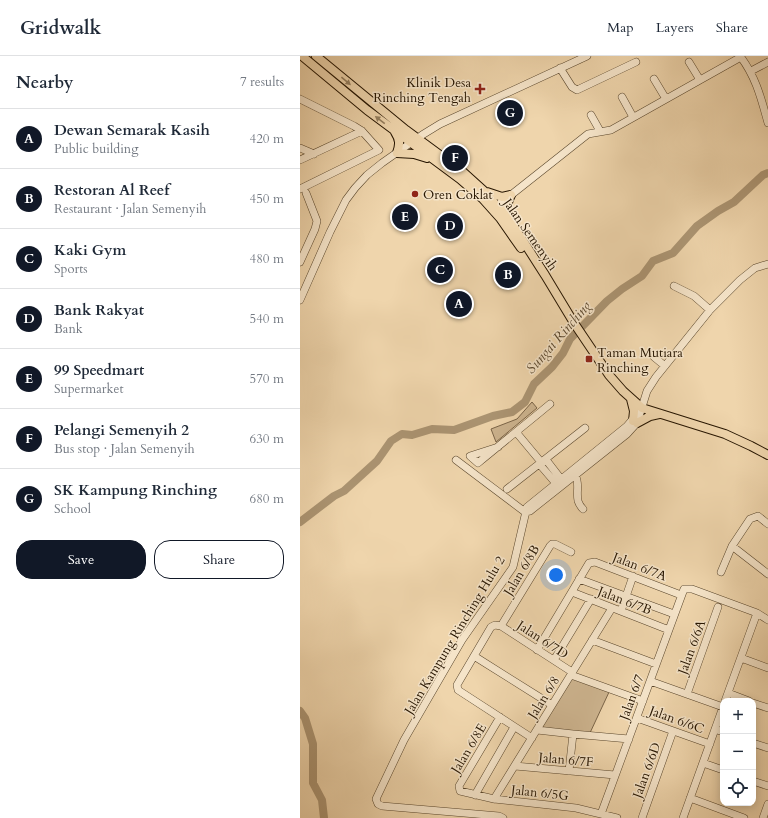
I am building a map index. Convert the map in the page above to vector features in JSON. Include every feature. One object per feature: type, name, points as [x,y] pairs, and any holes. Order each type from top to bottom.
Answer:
[{"type":"main road","name":"Jalan Semenyih","points":[[302,56],[394,131],[415,141],[463,172],[484,191],[495,207],[500,218],[562,304]]},
{"type":"main road","name":"Jalan Semenyih","points":[[316,56],[395,121],[443,166],[495,207],[513,225],[574,323],[609,374],[631,399],[659,414],[671,417]]},
{"type":"main road","points":[[394,131],[400,144],[396,153],[419,155],[443,166]]},
{"type":"main road","points":[[484,191],[509,199],[506,213],[513,225]]},
{"type":"main road","name":"Jalan Semenyih","points":[[623,391],[642,406],[725,434],[768,455]]},
{"type":"main road","points":[[631,399],[635,422],[659,414]]},
{"type":"street","points":[[300,300],[346,200],[367,175],[396,153],[446,121],[587,56]]},
{"type":"street","points":[[495,207],[509,199],[588,134],[611,130],[740,56],[751,71],[768,123]]},
{"type":"street","points":[[560,68],[572,87],[577,90],[636,62]]},
{"type":"street","points":[[689,62],[700,80]]},
{"type":"street","points":[[751,71],[768,62]]},
{"type":"street","points":[[654,79],[666,99]]},
{"type":"street","points":[[622,97],[633,117]]},
{"type":"street","points":[[300,99],[362,131],[379,150],[303,191],[317,221],[315,229],[300,262]]},
{"type":"street","points":[[591,115],[600,131]]},
{"type":"street","points":[[300,160],[362,131]]},
{"type":"street","points":[[300,148],[314,154]]},
{"type":"street","points":[[560,484],[575,475],[627,434],[635,422],[647,391],[710,310],[740,280],[755,268],[768,264]]},
{"type":"street","points":[[674,286],[694,296],[710,310]]},
{"type":"street","points":[[654,357],[665,366]]},
{"type":"street","points":[[498,447],[550,404]]},
{"type":"street","points":[[456,460],[525,512],[530,511],[635,422]]},
{"type":"street","points":[[507,489],[585,428]]},
{"type":"street","points":[[516,432],[541,462],[541,466],[560,484]]},
{"type":"street","points":[[575,475],[578,479],[578,502],[583,510]]},
{"type":"street","name":"Jalan Kampung Rinching Hulu 2","points":[[503,818],[499,816],[382,806],[378,804],[376,799],[404,740],[462,640],[513,567],[525,512]]},
{"type":"street","points":[[721,572],[732,546],[750,519],[758,516],[768,524]]},
{"type":"street","name":"Jalan 6/8B","points":[[501,626],[550,546],[555,544],[571,552]]},
{"type":"street","points":[[732,546],[768,574]]},
{"type":"street","name":"Jalan 6/7A","points":[[579,580],[589,563],[595,562],[683,592],[692,589],[757,613],[768,621]]},
{"type":"street","points":[[621,611],[633,576]]},
{"type":"street","points":[[537,650],[579,580],[674,614]]},
{"type":"street","name":"Jalan 6/7B","points":[[572,592],[669,630]]},
{"type":"street","name":"Jalan 6/7","points":[[601,814],[683,592]]},
{"type":"street","points":[[554,660],[591,599]]},
{"type":"street","name":"Jalan 6/8","points":[[494,799],[612,608]]},
{"type":"street","name":"Jalan 6/6A","points":[[687,694],[718,608]]},
{"type":"street","points":[[744,608],[752,619],[752,626]]},
{"type":"street","points":[[726,698],[757,613]]},
{"type":"street","points":[[752,626],[762,620],[768,621]]},
{"type":"street","points":[[501,626],[495,625],[491,628],[456,688],[532,738]]},
{"type":"street","name":"Jalan 6/7D","points":[[501,626],[572,673],[643,701]]},
{"type":"street","points":[[592,640],[656,664]]},
{"type":"street","points":[[474,656],[552,705]]},
{"type":"street","points":[[741,658],[768,668]]},
{"type":"street","points":[[650,681],[720,706]]},
{"type":"street","points":[[728,694],[740,698]]},
{"type":"street","points":[[756,703],[768,708]]},
{"type":"street","points":[[683,818],[720,715]]},
{"type":"street","name":"Jalan 6/8E","points":[[460,791],[459,786],[500,717]]},
{"type":"street","name":"Jalan 6/6C","points":[[637,718],[710,744]]},
{"type":"street","points":[[475,795],[514,727]]},
{"type":"street","points":[[715,729],[720,731]]},
{"type":"street","points":[[537,730],[629,739]]},
{"type":"street","name":"Jalan 6/6D","points":[[642,818],[673,731]]},
{"type":"street","points":[[569,771],[573,734]]},
{"type":"street","points":[[756,744],[768,748]]},
{"type":"street","points":[[703,763],[720,769]]},
{"type":"street","name":"Jalan 6/7F","points":[[515,766],[615,775]]},
{"type":"street","points":[[756,782],[768,786]]},
{"type":"street","name":"Jalan 6/5G","points":[[460,791],[494,799],[576,808],[617,818]]},
{"type":"street","points":[[690,798],[744,818]]},
{"type":"street","points":[[763,818],[768,804]]},
{"type":"shaded area","points":[[532,402],[537,408],[496,442],[491,429],[517,419]]},
{"type":"shaded area","points":[[571,675],[610,690],[589,735],[538,729]]},
{"type":"waterway","name":"Sungai Rinching","points":[[300,522],[334,496],[344,491],[377,461],[391,441],[402,434],[412,435],[432,429],[454,430],[493,416],[512,412],[525,402],[534,384],[552,367],[563,353],[570,339],[607,301],[642,276],[653,261],[673,253],[697,226],[734,202],[763,175],[768,173]]},
{"type":"waterway","name":"Sungai Rinching","points":[[300,711],[305,718],[313,744],[313,783],[322,800],[324,818]]},
{"type":"place","name":"Klinik Desa Rinching Tengah","points":[[480,89]]},
{"type":"place","name":"SK Kampung Rinching","points":[[510,113]]},
{"type":"place","name":"Pelangi Semenyih 2","points":[[455,158]]},
{"type":"place","name":"Oren Coklat","points":[[415,194]]},
{"type":"place","name":"99 Speedmart","points":[[405,217]]},
{"type":"place","name":"Bank Rakyat","points":[[450,226]]},
{"type":"place","name":"Kaki Gym","points":[[440,270]]},
{"type":"place","name":"Restoran Al Reef","points":[[508,275]]},
{"type":"place","name":"Dewan Semarak Kasih","points":[[459,304]]},
{"type":"place","name":"Taman Mutiara Rinching","points":[[589,359]]}]
